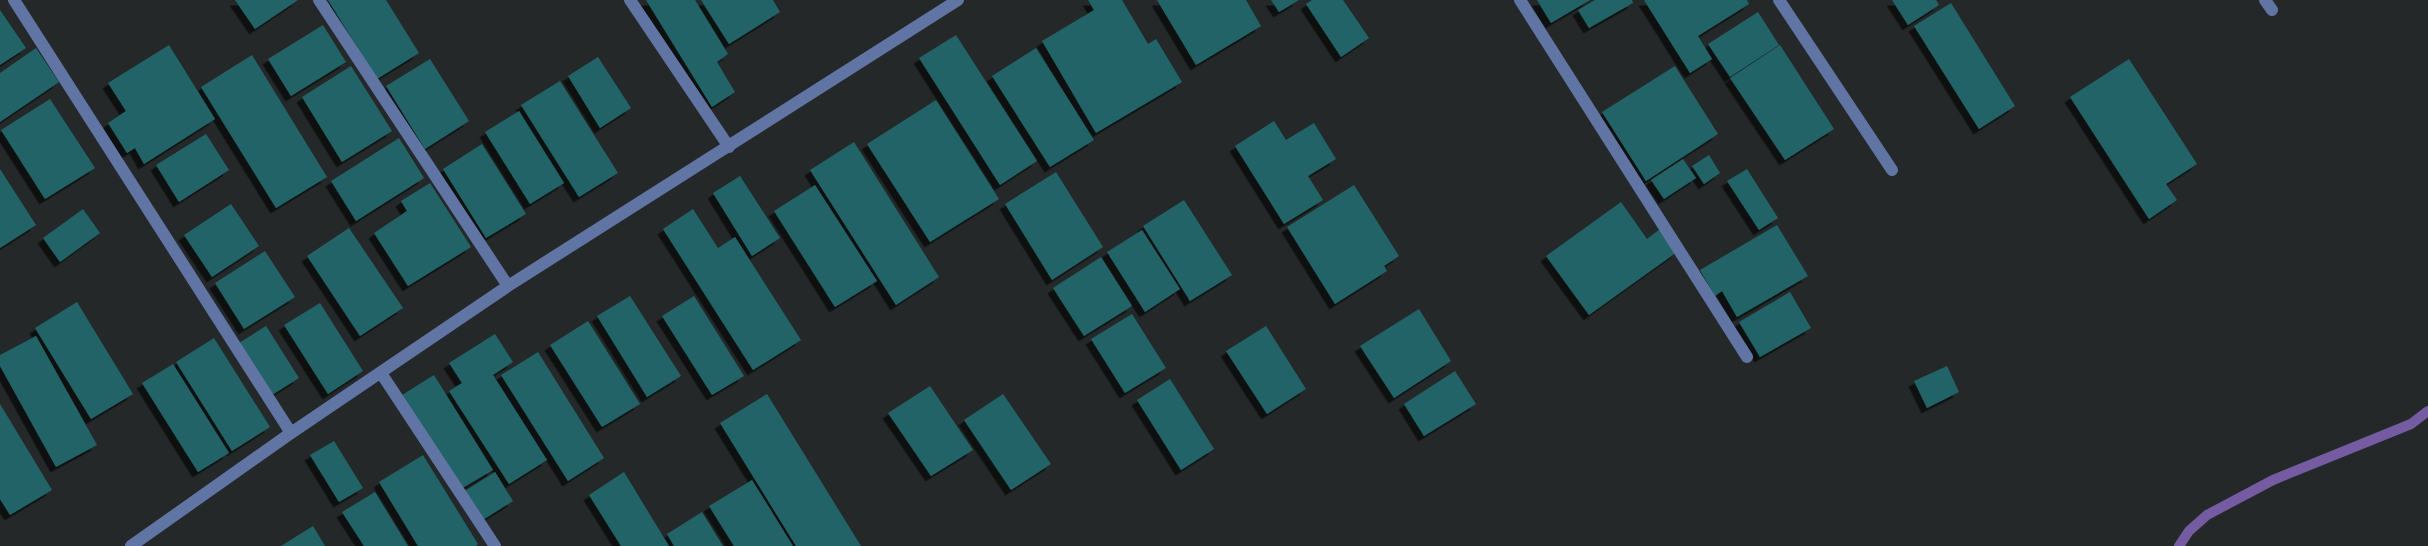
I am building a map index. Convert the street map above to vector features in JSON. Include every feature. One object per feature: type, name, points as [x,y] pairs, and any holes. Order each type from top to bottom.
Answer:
[{"type":"street","points":[[14,0],[291,433]]},
{"type":"street","points":[[319,0],[508,286]]},
{"type":"street","points":[[630,0],[729,147]]},
{"type":"street","points":[[131,546],[291,433],[508,286],[958,0]]},
{"type":"street","points":[[1520,0],[1747,357]]},
{"type":"street","points":[[1779,0],[1892,170]]},
{"type":"street","points":[[381,373],[495,546]]},
{"type":"building","points":[[235,0],[298,0],[255,29]]},
{"type":"building","points":[[328,0],[386,0],[419,53],[377,79]]},
{"type":"building","points":[[646,0],[695,0],[728,54],[717,62],[735,92],[712,107]]},
{"type":"building","points":[[701,0],[773,0],[780,12],[729,44]]},
{"type":"building","points":[[1088,0],[1122,0],[1148,44],[1156,39],[1182,82],[1096,133],[1042,41],[1094,10]]},
{"type":"building","points":[[1157,0],[1246,0],[1261,26],[1196,65]]},
{"type":"building","points":[[1271,0],[1299,0],[1279,12]]},
{"type":"building","points":[[1312,0],[1343,0],[1369,38],[1341,57],[1306,4]]},
{"type":"building","points":[[1537,0],[1590,0],[1551,23]]},
{"type":"building","points":[[1595,0],[1632,0],[1633,3],[1589,28],[1578,10]]},
{"type":"building","points":[[1644,0],[1747,0],[1749,4],[1698,36],[1712,59],[1690,73]]},
{"type":"building","points":[[1892,0],[1936,0],[1939,5],[1908,25]]},
{"type":"building","points":[[1951,3],[2015,106],[1979,129],[1914,26]]},
{"type":"building","points":[[0,10],[26,48],[0,65]]},
{"type":"building","points":[[1758,12],[1779,45],[1730,77],[1708,44]]},
{"type":"building","points":[[323,25],[346,62],[291,96],[268,59]]},
{"type":"building","points":[[956,35],[1037,161],[1000,185],[919,58]]},
{"type":"building","points":[[169,45],[215,119],[144,164],[135,148],[127,153],[108,123],[126,111],[108,83]]},
{"type":"building","points":[[1780,45],[1834,129],[1785,160],[1730,78]]},
{"type":"building","points":[[36,48],[59,82],[0,122],[0,73]]},
{"type":"building","points":[[1036,48],[1094,140],[1050,167],[992,76]]},
{"type":"building","points":[[252,55],[327,177],[276,208],[201,87]]},
{"type":"building","points":[[598,57],[631,108],[600,128],[568,76]]},
{"type":"building","points":[[430,59],[469,121],[425,149],[386,86]]},
{"type":"building","points":[[2129,59],[2197,164],[2166,184],[2177,200],[2149,219],[2070,97]]},
{"type":"building","points":[[351,66],[392,131],[342,162],[302,97]]},
{"type":"building","points":[[1675,66],[1718,134],[1646,181],[1602,112]]},
{"type":"building","points":[[560,81],[618,173],[579,197],[521,105]]},
{"type":"building","points":[[50,99],[95,168],[45,199],[1,130]]},
{"type":"building","points":[[936,100],[999,199],[930,242],[867,144]]},
{"type":"building","points":[[519,111],[564,183],[530,204],[485,132]]},
{"type":"building","points":[[1274,121],[1286,140],[1314,123],[1336,159],[1308,176],[1323,200],[1284,224],[1235,146]]},
{"type":"building","points":[[206,134],[229,170],[179,202],[156,165]]},
{"type":"building","points":[[399,138],[424,178],[356,221],[331,181]]},
{"type":"building","points":[[854,142],[939,277],[896,305],[810,170]]},
{"type":"building","points":[[482,144],[526,214],[486,238],[443,169]]},
{"type":"building","points":[[1709,155],[1720,173],[1704,184],[1692,166]]},
{"type":"building","points":[[1683,159],[1696,178],[1664,199],[1651,180]]},
{"type":"building","points":[[0,169],[36,225],[0,248]]},
{"type":"building","points":[[1747,169],[1778,218],[1759,230],[1727,181]]},
{"type":"building","points":[[1056,172],[1103,247],[1052,280],[1005,204]]},
{"type":"building","points":[[740,176],[780,238],[752,256],[713,193]]},
{"type":"building","points":[[430,183],[471,247],[408,286],[374,233],[407,211],[401,201]]},
{"type":"building","points":[[815,185],[877,281],[835,307],[774,211]]},
{"type":"building","points":[[1354,185],[1399,256],[1384,266],[1387,271],[1335,304],[1287,227]]},
{"type":"building","points":[[1184,200],[1232,275],[1190,301],[1143,226]]},
{"type":"building","points":[[1621,202],[1647,239],[1660,229],[1677,252],[1589,315],[1546,256]]},
{"type":"building","points":[[231,204],[259,246],[212,277],[184,235]]},
{"type":"building","points":[[83,209],[100,233],[60,262],[43,238]]},
{"type":"building","points":[[693,209],[718,248],[735,237],[801,340],[753,370],[663,229]]},
{"type":"building","points":[[1777,225],[1808,276],[1737,317],[1722,291],[1715,296],[1700,270]]},
{"type":"building","points":[[349,228],[403,308],[360,336],[307,256]]},
{"type":"building","points":[[1142,230],[1180,289],[1145,312],[1107,252]]},
{"type":"building","points":[[265,251],[295,297],[244,329],[215,283]]},
{"type":"building","points":[[1101,257],[1132,306],[1084,336],[1053,288]]},
{"type":"building","points":[[1790,292],[1811,328],[1760,357],[1739,322]]},
{"type":"building","points":[[630,296],[681,376],[647,397],[597,316]]},
{"type":"building","points":[[694,296],[744,376],[712,395],[662,316]]},
{"type":"building","points":[[77,302],[133,394],[91,419],[35,328]]},
{"type":"building","points":[[320,303],[363,371],[328,394],[284,325]]},
{"type":"building","points":[[1419,309],[1451,361],[1394,398],[1360,346]]},
{"type":"building","points":[[1132,314],[1166,368],[1125,393],[1091,339]]},
{"type":"building","points":[[588,321],[640,404],[602,427],[550,345]]},
{"type":"building","points":[[266,326],[299,378],[272,395],[239,343]]},
{"type":"building","points":[[1266,326],[1306,389],[1267,414],[1226,351]]},
{"type":"building","points":[[495,334],[513,362],[493,375],[547,460],[509,484],[449,391],[462,383],[449,363]]},
{"type":"building","points":[[36,336],[97,445],[56,467],[0,366],[0,355]]},
{"type":"building","points":[[214,338],[270,427],[232,451],[176,362]]},
{"type":"building","points":[[538,352],[604,458],[568,481],[501,375]]},
{"type":"building","points":[[173,364],[229,453],[198,472],[142,383]]},
{"type":"building","points":[[1947,366],[1959,392],[1927,408],[1914,381]]},
{"type":"building","points":[[1455,371],[1476,404],[1424,436],[1404,404]]},
{"type":"building","points":[[434,375],[493,470],[461,489],[402,395]]},
{"type":"building","points":[[1170,379],[1214,449],[1181,470],[1137,400]]},
{"type":"building","points":[[930,386],[973,450],[931,476],[888,413]]},
{"type":"building","points":[[767,394],[861,546],[796,546],[720,423]]},
{"type":"building","points":[[1003,394],[1051,464],[1011,490],[964,420]]},
{"type":"building","points":[[0,404],[52,490],[10,515],[0,499]]},
{"type":"building","points":[[334,441],[363,488],[339,502],[310,455]]},
{"type":"building","points":[[423,455],[478,544],[476,546],[418,546],[379,482]]},
{"type":"building","points":[[495,472],[513,501],[481,521],[463,492]]},
{"type":"building","points":[[624,472],[669,546],[621,546],[589,495]]},
{"type":"building","points":[[752,480],[793,546],[734,546],[709,506]]},
{"type":"building","points":[[375,492],[408,546],[364,546],[342,512]]},
{"type":"building","points":[[702,512],[723,546],[674,546],[667,534]]},
{"type":"building","points":[[313,526],[325,546],[281,546]]},
{"type":"waterway","points":[[2179,546],[2189,531],[2207,515],[2273,480],[2411,424],[2428,411]]}]
